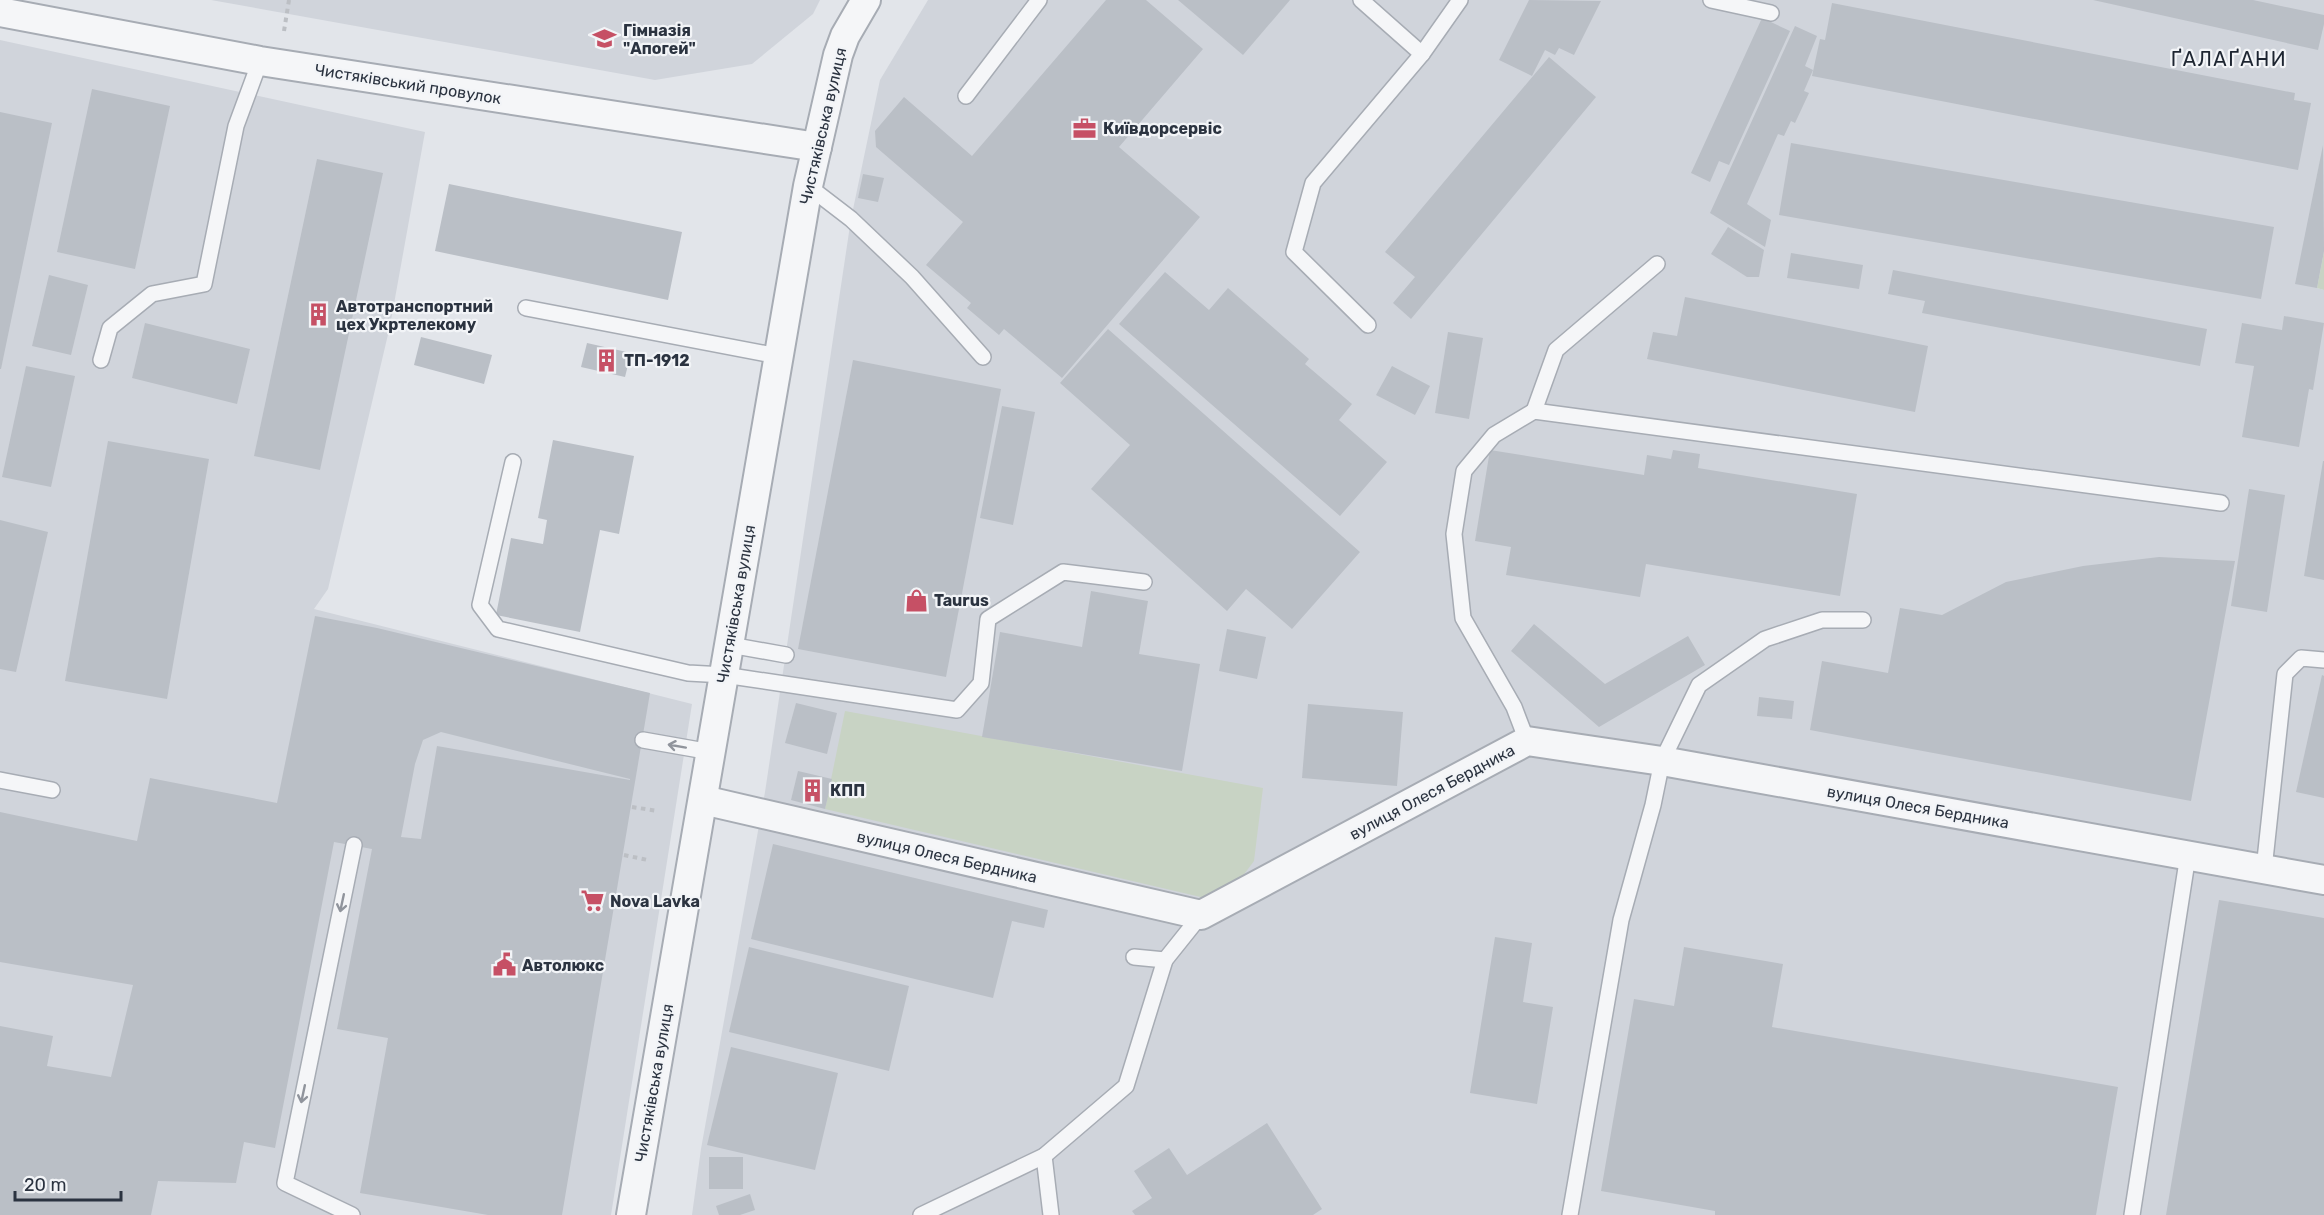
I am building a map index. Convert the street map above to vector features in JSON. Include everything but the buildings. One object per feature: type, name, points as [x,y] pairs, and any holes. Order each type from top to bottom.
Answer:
[{"type":"street","name":"Чистяківська вулиця","points":[[631,1215],[808,186],[838,55],[845,36],[867,0]]},
{"type":"street","name":"Чистяківський провулок","points":[[0,12],[260,61],[817,147]]},
{"type":"street","name":"вулиця Олеся Бердника","points":[[703,800],[1201,915],[1527,741],[1662,761],[2324,880]]},
{"type":"lane","points":[[966,96],[1039,0]]},
{"type":"lane","points":[[1361,0],[1422,54]]},
{"type":"lane","points":[[1368,325],[1293,252],[1313,183],[1422,54],[1460,0]]},
{"type":"lane","points":[[1711,0],[1771,13]]},
{"type":"lane","points":[[100,360],[110,328],[152,294],[204,284],[236,126],[260,61]]},
{"type":"lane","points":[[808,186],[851,219],[912,277],[983,357]]},
{"type":"lane","points":[[1534,411],[1556,350],[1657,264]]},
{"type":"lane","points":[[526,308],[778,356]]},
{"type":"lane","points":[[1527,741],[1514,707],[1463,618],[1454,534],[1464,471],[1494,435],[1534,411],[2221,502]]},
{"type":"lane","points":[[513,462],[480,606],[498,629],[688,673],[724,675],[957,710],[981,683],[988,619],[1063,572],[1144,582]]},
{"type":"lane","points":[[1570,1215],[1621,920],[1653,805],[1662,761],[1698,685],[1765,639],[1822,620],[1863,620]]},
{"type":"lane","points":[[730,645],[786,655]]},
{"type":"lane","points":[[2264,869],[2284,674],[2301,658],[2324,660]]},
{"type":"lane","points":[[643,740],[711,752]]},
{"type":"lane","points":[[0,780],[52,790]]},
{"type":"lane","points":[[352,1215],[285,1182],[354,845]]},
{"type":"lane","points":[[2132,1215],[2188,855]]},
{"type":"lane","points":[[921,1215],[1044,1156],[1126,1086],[1165,960],[1201,915]]},
{"type":"lane","points":[[1134,957],[1165,960]]},
{"type":"lane","points":[[1044,1156],[1051,1215]]},
{"type":"path","points":[[632,807],[658,811]]},
{"type":"path","points":[[624,855],[648,860]]},
{"type":"shaded area","name":"Гімназія \"Апогей\"","points":[[211,0],[820,0],[813,14],[752,64],[655,80]]},
{"type":"shaded area","points":[[928,0],[2324,0],[2324,251],[2317,288],[2324,290],[2324,1215],[692,1215],[701,1149],[765,792],[851,219],[880,80]]},
{"type":"shaded area","points":[[0,40],[425,132],[390,326],[328,589],[314,609],[692,704],[611,1215],[0,1215]]},
{"type":"green space","points":[[2324,251],[2324,290],[2317,288]]},
{"type":"green space","points":[[845,711],[1263,788],[1254,861],[1236,885],[1205,898],[825,809]]},
{"type":"place","name":"Гімназія \"Апогей\"","points":[[605,39]]},
{"type":"place","name":"Київдорсервіс","points":[[1085,128]]},
{"type":"place","name":"Автотранспортний цех Укртелекому","points":[[318,315]]},
{"type":"place","name":"ТП-1912","points":[[606,360]]},
{"type":"place","name":"Taurus","points":[[916,600]]},
{"type":"place","name":"КПП","points":[[812,790]]},
{"type":"place","name":"Nova Lavka","points":[[592,901]]},
{"type":"place","name":"Автолюкс","points":[[504,965]]},
{"type":"district","name":"ҐАЛАҐАНИ","points":[[2229,59]]}]
